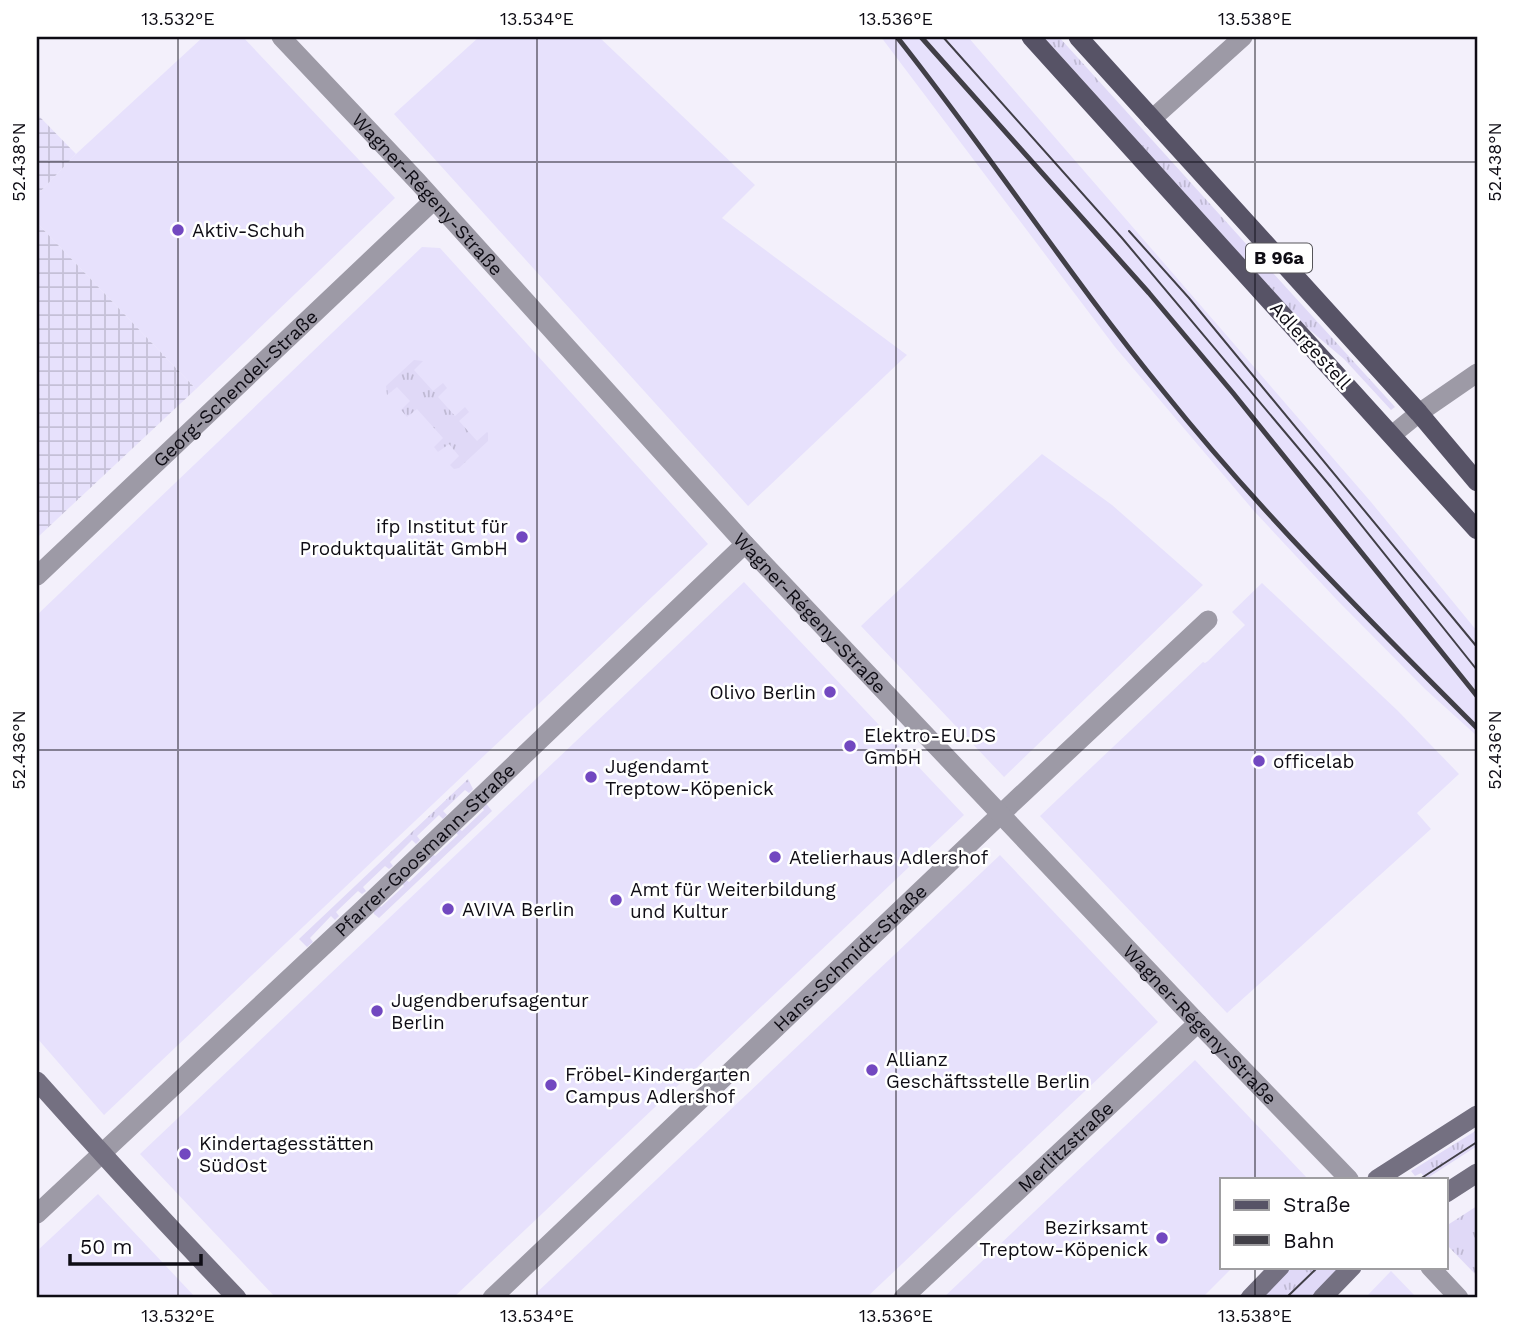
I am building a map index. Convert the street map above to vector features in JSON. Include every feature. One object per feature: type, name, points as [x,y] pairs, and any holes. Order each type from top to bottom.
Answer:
[{"type":"main road","name":"Adlergestell","points":[[1031,37],[1477,530]]},
{"type":"main road","name":"Adlergestell","points":[[1078,37],[1419,413],[1477,482]]},
{"type":"main road","points":[[37,1081],[120,1175],[237,1298]]},
{"type":"main road","points":[[1379,1178],[1477,1115]]},
{"type":"main road","points":[[1448,1192],[1477,1173]]},
{"type":"main road","points":[[1250,1298],[1279,1268]]},
{"type":"main road","points":[[1322,1298],[1351,1268]]},
{"type":"street","name":"Wagner-Régeny-Straße","points":[[281,37],[434,200],[745,544],[1348,1178]]},
{"type":"street","points":[[1152,119],[1243,37]]},
{"type":"street","name":"Georg-Schendel-Straße","points":[[37,576],[434,200]]},
{"type":"street","points":[[1392,435],[1477,373]]},
{"type":"street","name":"Pfarrer-Goosmann-Straße","points":[[37,1214],[361,911],[745,544]]},
{"type":"street","name":"Hans-Schmidt-Straße","points":[[492,1298],[1208,620]]},
{"type":"street","name":"Merlitzstraße","points":[[903,1298],[1198,1023]]},
{"type":"street","points":[[1431,1268],[1459,1298]]},
{"type":"shaded area","points":[[203,37],[243,37],[395,198],[196,389],[37,223],[37,195],[76,154]]},
{"type":"shaded area","points":[[479,37],[599,37],[755,185],[722,218],[907,355],[748,506],[394,114]]},
{"type":"shaded area","points":[[881,37],[968,37],[1371,502],[1477,631],[1477,736],[1425,689],[1254,511],[1115,347]]},
{"type":"shaded area","points":[[37,114],[76,154],[37,195]]},
{"type":"shaded area","points":[[37,223],[196,389],[39,536],[37,534]]},
{"type":"shaded area","points":[[422,247],[440,248],[708,544],[104,1115],[37,1038],[37,615]]},
{"type":"shaded area","points":[[1042,454],[1112,505],[1203,585],[1004,777],[861,626]]},
{"type":"shaded area","points":[[744,582],[964,815],[453,1298],[276,1298],[140,1154]]},
{"type":"shaded area","points":[[1262,583],[1397,710],[1459,774],[1417,813],[1431,829],[1227,1013],[1040,816],[1245,625],[1232,612]]},
{"type":"shaded area","points":[[1000,855],[1158,1022],[866,1298],[531,1298]]},
{"type":"shaded area","points":[[1195,1060],[1307,1178],[1220,1178],[1220,1268],[1232,1268],[1202,1298],[943,1298]]},
{"type":"shaded area","points":[[98,1194],[196,1298],[37,1298],[37,1251]]},
{"type":"shaded area","points":[[1391,1271],[1417,1298],[1365,1298]]},
{"type":"green space","points":[[1044,37],[1059,37],[1258,257],[1250,265]]},
{"type":"green space","points":[[1262,261],[1395,407],[1391,410],[1344,359],[1305,326],[1253,268]]},
{"type":"green space","points":[[414,360],[423,361],[414,370],[433,391],[443,383],[447,388],[438,397],[455,416],[465,407],[469,412],[459,421],[477,441],[488,433],[488,441],[459,468],[454,469],[450,465],[459,456],[449,444],[438,452],[434,447],[443,438],[417,409],[407,417],[401,410],[410,401],[397,387],[387,395],[386,386]]},
{"type":"green space","points":[[468,779],[473,789],[469,793],[465,790],[443,811],[447,815],[443,819],[439,815],[417,836],[420,840],[416,844],[412,840],[390,862],[393,866],[389,869],[385,866],[363,887],[366,891],[362,894],[358,891],[336,912],[339,916],[335,920],[331,916],[310,938],[313,942],[307,947],[299,939]]},
{"type":"green space","points":[[485,802],[492,811],[379,918],[374,914],[373,909],[378,904],[381,907],[404,886],[401,882],[405,879],[409,882],[431,861],[427,857],[431,853],[435,856],[458,835],[454,831],[458,828],[462,831],[484,810],[481,806]]},
{"type":"green space","points":[[1477,1130],[1477,1146],[1428,1178],[1421,1173],[1415,1176],[1411,1171]]},
{"type":"green space","points":[[1477,1206],[1477,1276],[1448,1246],[1448,1225]]},
{"type":"green space","points":[[1289,1268],[1340,1268],[1311,1298],[1259,1298]]},
{"type":"tram line","points":[[943,37],[1122,238],[1331,487],[1477,670]]},
{"type":"tram line","points":[[1129,231],[1189,298],[1477,647]]},
{"type":"tram line","points":[[1422,1178],[1477,1142]]},
{"type":"tram line","points":[[1286,1298],[1317,1268]]},
{"type":"railway","points":[[897,37],[1129,348],[1201,436],[1316,564],[1477,728]]},
{"type":"railway","points":[[921,37],[1149,293],[1477,696]]},
{"type":"place","name":"Aktiv-Schuh","points":[[178,230]]},
{"type":"place","name":"ifp Institut für Produktqualität GmbH","points":[[522,537]]},
{"type":"place","name":"Olivo Berlin","points":[[830,692]]},
{"type":"place","name":"Elektro-EU.DS GmbH","points":[[850,746]]},
{"type":"place","name":"officelab","points":[[1259,761]]},
{"type":"place","name":"Jugendamt Treptow-Köpenick","points":[[591,777]]},
{"type":"place","name":"Atelierhaus Adlershof","points":[[775,857]]},
{"type":"place","name":"Amt für Weiterbildung und Kultur","points":[[616,900]]},
{"type":"place","name":"AVIVA Berlin","points":[[448,909]]},
{"type":"place","name":"Jugendberufsagentur Berlin","points":[[377,1011]]},
{"type":"place","name":"Allianz Geschäftsstelle Berlin","points":[[872,1070]]},
{"type":"place","name":"Fröbel-Kindergarten Campus Adlershof","points":[[551,1085]]},
{"type":"place","name":"Kindertagesstätten SüdOst","points":[[185,1154]]},
{"type":"place","name":"Bezirksamt Treptow-Köpenick","points":[[1162,1238]]}]
